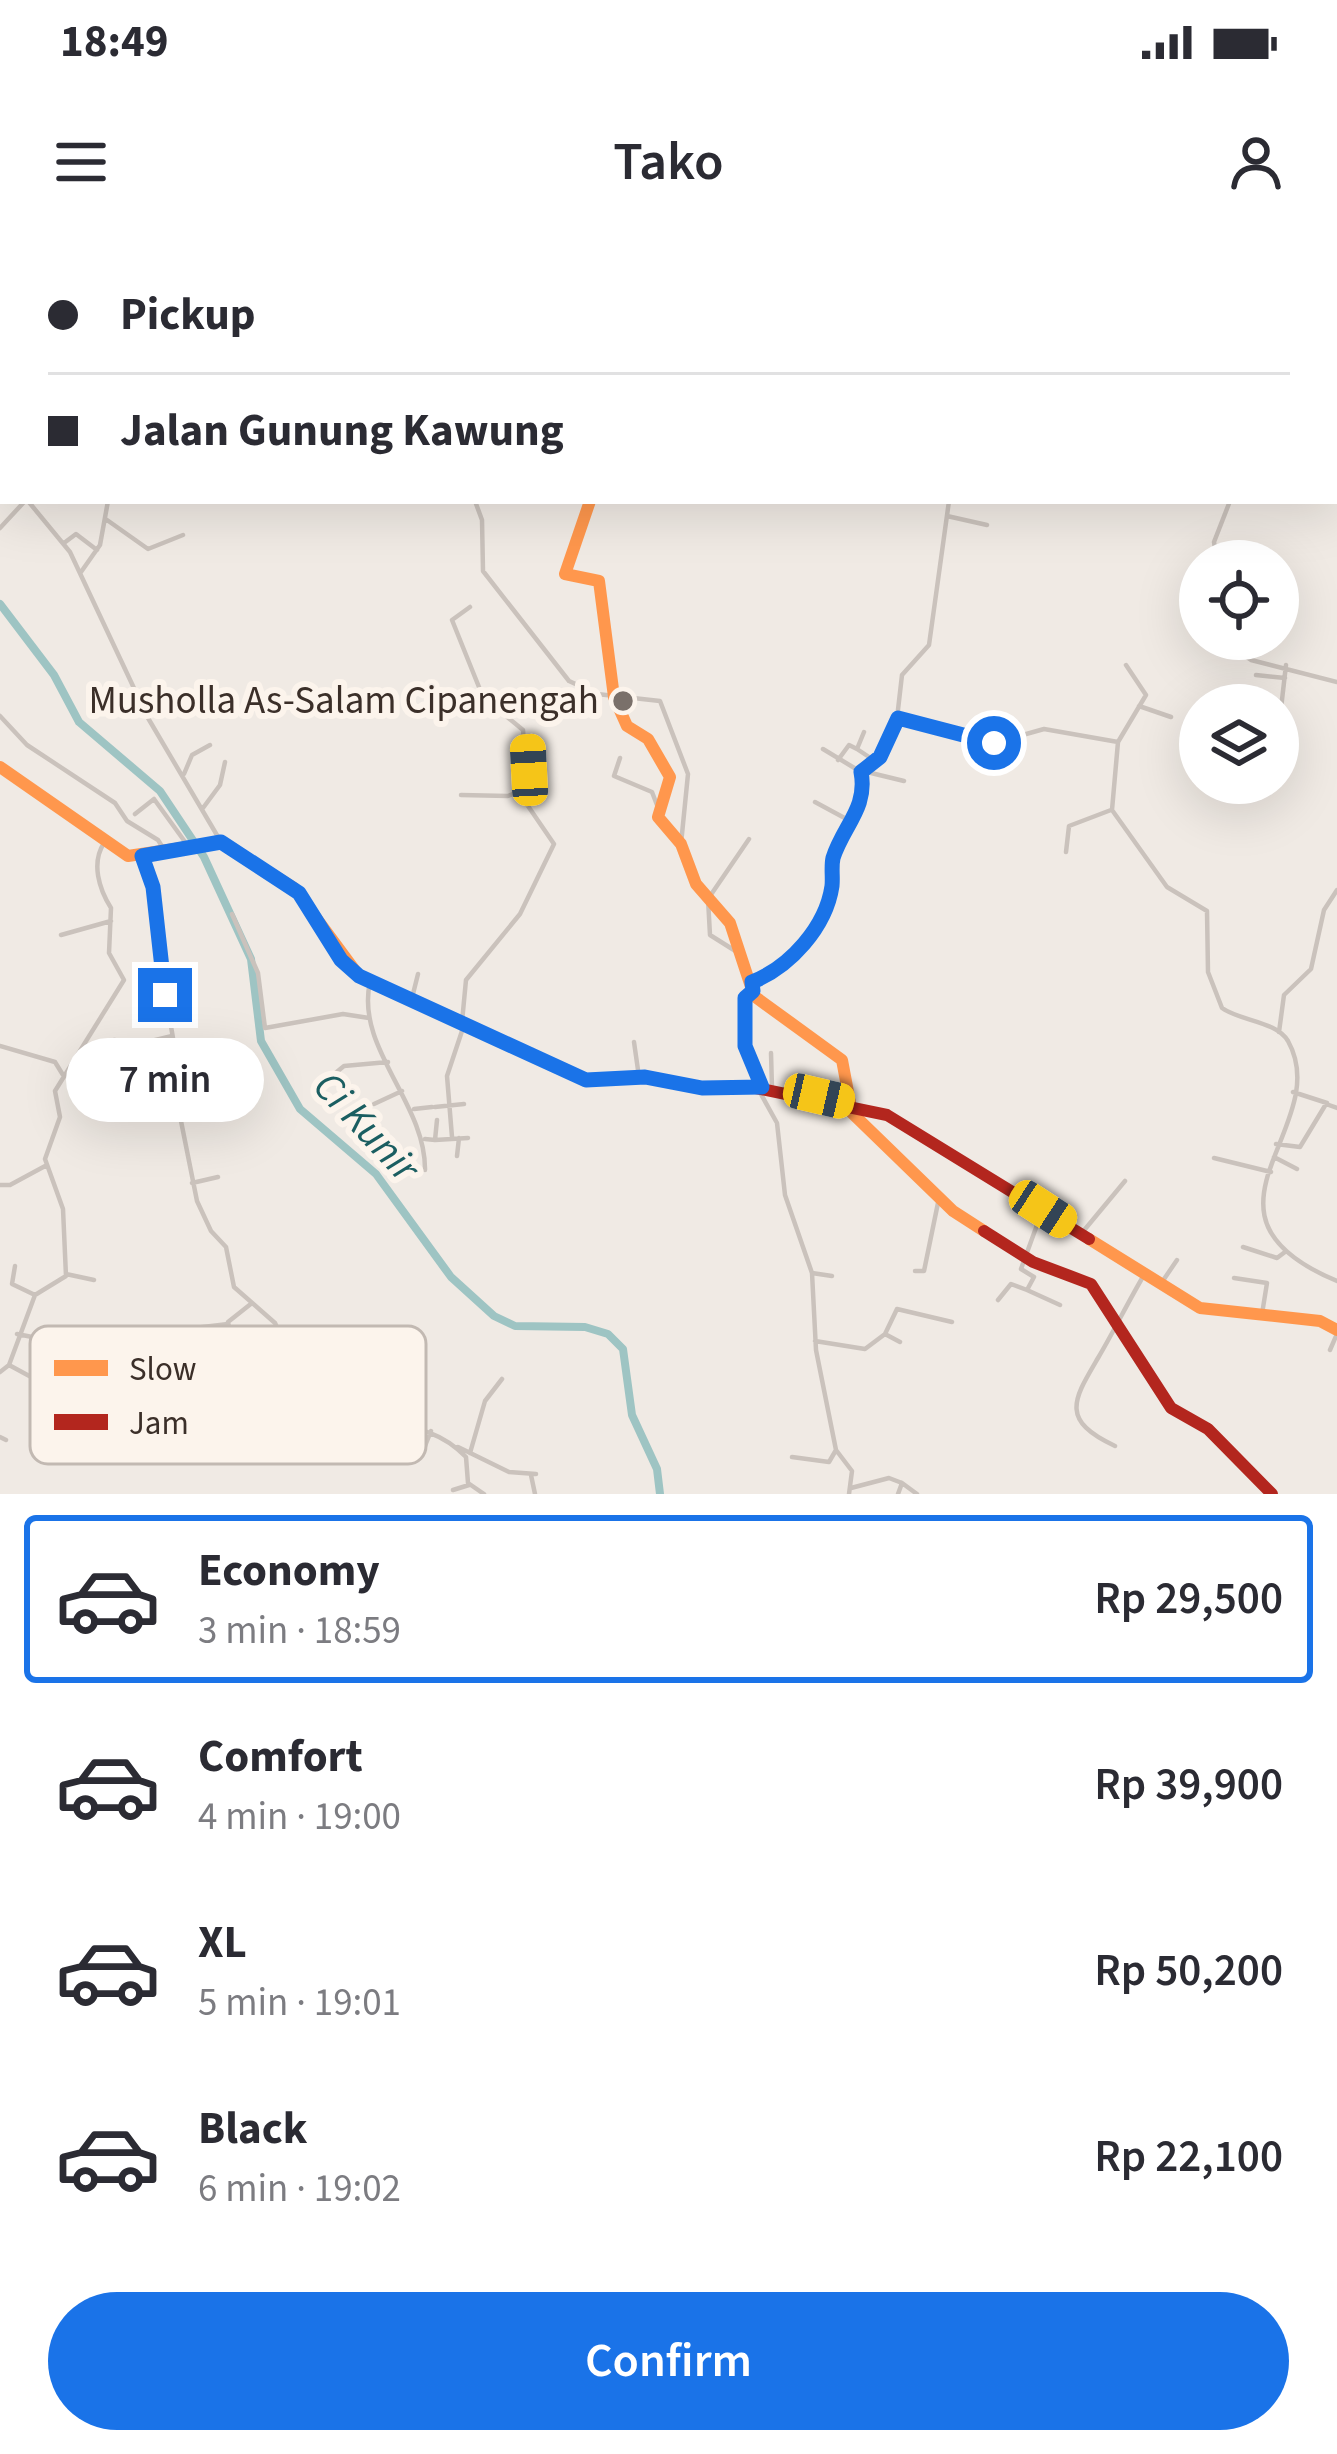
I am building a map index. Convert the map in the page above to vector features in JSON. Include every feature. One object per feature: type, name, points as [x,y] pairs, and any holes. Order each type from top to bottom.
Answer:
[{"type":"street","points":[[0,528],[24,504]]},
{"type":"street","points":[[30,504],[81,572],[148,718],[221,842],[294,888],[341,960],[370,982],[578,1078],[764,1088],[850,1104],[897,1120],[1200,1308],[1320,1321],[1337,1332],[1330,1350]]},
{"type":"street","points":[[81,572],[97,550],[108,504]]},
{"type":"street","points":[[476,504],[482,520],[482,567],[512,613],[574,685],[654,698],[664,708],[688,774],[681,844],[686,866],[730,923],[757,1000],[847,1064],[850,1104],[940,1197],[1024,1256],[1091,1284],[1171,1408],[1208,1429],[1272,1494]]},
{"type":"street","points":[[589,504],[564,572],[599,581],[613,693],[627,726],[648,739],[670,777],[657,805]]},
{"type":"street","points":[[916,1494],[889,1478],[850,1491],[852,1471],[836,1450],[814,1341],[812,1273],[785,1195],[777,1123],[745,1046],[745,998],[819,926],[831,889],[833,857],[865,796],[864,772],[898,718],[902,675],[928,645],[949,504]]},
{"type":"street","points":[[1216,540],[1229,504]]},
{"type":"street","points":[[947,516],[987,525]]},
{"type":"street","points":[[107,520],[148,549],[184,535]]},
{"type":"street","points":[[63,543],[76,534],[97,550]]},
{"type":"street","points":[[457,1156],[460,1137],[448,1106],[448,1072],[464,1023],[466,980],[520,914],[553,848],[553,836],[530,809],[523,730],[484,697],[454,634],[452,620],[470,607]]},
{"type":"street","points":[[1251,660],[1286,665],[1337,682]]},
{"type":"street","points":[[1126,664],[1145,692],[1118,742],[1112,810],[1167,887],[1208,911],[1208,976],[1223,1011],[1279,1032],[1288,1042],[1295,1068],[1293,1092],[1276,1144],[1264,1218],[1285,1252],[1337,1281]]},
{"type":"street","points":[[1285,684],[1286,665]]},
{"type":"street","points":[[1256,675],[1286,678]]},
{"type":"street","points":[[1139,706],[1172,717]]},
{"type":"street","points":[[0,716],[27,746],[115,803],[128,821],[158,840],[165,852]]},
{"type":"street","points":[[898,718],[988,742],[1044,729],[1118,742]]},
{"type":"street","points":[[856,748],[864,732]]},
{"type":"street","points":[[838,760],[849,745],[875,761]]},
{"type":"street","points":[[184,774],[192,755],[210,746]]},
{"type":"street","points":[[823,749],[864,772],[904,782]]},
{"type":"street","points":[[620,758],[615,777],[652,792],[661,823],[681,844]]},
{"type":"street","points":[[203,808],[220,785],[225,762]]},
{"type":"street","points":[[0,766],[128,856],[221,842]]},
{"type":"street","points":[[461,794],[508,796],[528,788]]},
{"type":"street","points":[[135,814],[154,799],[194,844]]},
{"type":"street","points":[[815,802],[852,822]]},
{"type":"street","points":[[1066,852],[1069,826],[1112,810]]},
{"type":"street","points":[[745,960],[710,935],[708,899],[749,839]]},
{"type":"street","points":[[66,1274],[63,1209],[47,1165],[61,1112],[55,1091],[122,988],[124,976],[109,953],[110,904],[100,889],[98,854],[104,843]]},
{"type":"street","points":[[142,856],[153,887],[154,928],[192,1184],[207,1224],[226,1246],[232,1283],[274,1326]]},
{"type":"street","points":[[1279,1032],[1284,995],[1311,969],[1324,910],[1337,890]]},
{"type":"street","points":[[232,914],[258,973],[265,1028],[343,1014],[369,1018]]},
{"type":"street","points":[[61,935],[111,921]]},
{"type":"street","points":[[411,1000],[418,974]]},
{"type":"street","points":[[370,982],[369,1018],[425,1139],[425,1170]]},
{"type":"street","points":[[114,1040],[144,1043],[172,1036]]},
{"type":"street","points":[[634,1042],[638,1078]]},
{"type":"street","points":[[0,1046],[55,1062],[64,1075]]},
{"type":"street","points":[[764,1088],[771,1053]]},
{"type":"street","points":[[333,1076],[345,1066],[389,1062]]},
{"type":"street","points":[[374,1104],[403,1091]]},
{"type":"street","points":[[1293,1092],[1337,1108]]},
{"type":"street","points":[[1276,1144],[1300,1147],[1328,1103]]},
{"type":"street","points":[[412,1109],[464,1104]]},
{"type":"street","points":[[435,1140],[437,1120]]},
{"type":"street","points":[[425,1139],[450,1143],[460,1137]]},
{"type":"street","points":[[1274,1157],[1297,1168]]},
{"type":"street","points":[[1214,1158],[1271,1172]]},
{"type":"street","points":[[0,1185],[47,1165]]},
{"type":"street","points":[[192,1184],[218,1178]]},
{"type":"street","points":[[1082,1234],[1125,1181]]},
{"type":"street","points":[[915,1271],[924,1271],[940,1197]]},
{"type":"street","points":[[63,1209],[74,1206]]},
{"type":"street","points":[[1027,1290],[1034,1277],[1021,1269],[1043,1209]]},
{"type":"street","points":[[1243,1247],[1277,1258],[1285,1252]]},
{"type":"street","points":[[1160,1285],[1177,1260]]},
{"type":"street","points":[[15,1266],[11,1284],[35,1295]]},
{"type":"street","points":[[812,1273],[832,1276]]},
{"type":"street","points":[[4,1368],[35,1295],[66,1274],[94,1280]]},
{"type":"street","points":[[1115,1446],[1088,1431],[1076,1390],[1144,1275]]},
{"type":"street","points":[[1234,1278],[1267,1283],[1262,1316]]},
{"type":"street","points":[[998,1300],[1011,1284],[1060,1305]]},
{"type":"street","points":[[211,1326],[228,1324],[252,1303]]},
{"type":"street","points":[[814,1341],[865,1349],[885,1334],[895,1310],[934,1314],[952,1322]]},
{"type":"street","points":[[17,1334],[30,1337]]},
{"type":"street","points":[[885,1334],[900,1342]]},
{"type":"street","points":[[470,1453],[485,1401],[502,1379]]},
{"type":"street","points":[[426,1430],[509,1472],[533,1475],[536,1494]]},
{"type":"street","points":[[426,1444],[431,1431]]},
{"type":"street","points":[[457,1447],[470,1465],[469,1485]]},
{"type":"street","points":[[792,1457],[830,1462],[836,1450]]},
{"type":"street","points":[[898,1494],[902,1483]]},
{"type":"street","points":[[452,1490],[469,1485],[484,1494]]},
{"type":"waterway","name":"Ci Kunir","points":[[0,604],[54,675],[79,722],[160,791],[204,857],[251,959],[261,1041],[300,1109],[376,1174],[451,1277],[494,1316],[515,1326],[585,1327],[608,1334],[623,1349],[632,1415],[657,1469],[660,1494]]},
{"type":"traffic: slow","points":[[589,504],[565,574],[599,581],[614,697],[627,726],[648,739],[670,777],[658,817],[681,844],[696,884],[730,923],[754,996],[842,1060],[852,1113],[953,1211],[984,1231]]},
{"type":"traffic: slow","points":[[0,767],[128,856],[221,842],[294,888],[359,976],[586,1080],[645,1077],[702,1088],[756,1088]]},
{"type":"traffic: slow","points":[[1089,1239],[1200,1308],[1320,1321],[1337,1330]]},
{"type":"traffic: jam","points":[[756,1088],[887,1115],[1089,1239]]},
{"type":"traffic: jam","points":[[984,1231],[1033,1262],[1091,1284],[1171,1408],[1208,1429],[1272,1494]]},
{"type":"place","name":"Musholla As-Salam Cipanengah","points":[[623,701]]},
{"type":"route","points":[[165,995],[153,887],[142,856],[221,842],[246,863],[299,893],[341,960],[359,976],[578,1078],[654,1077],[702,1088],[762,1087],[745,1046],[745,998],[753,991],[752,982],[783,963],[819,926],[831,889],[833,857],[865,796],[861,772],[867,772],[880,757],[898,718],[994,743]]}]
